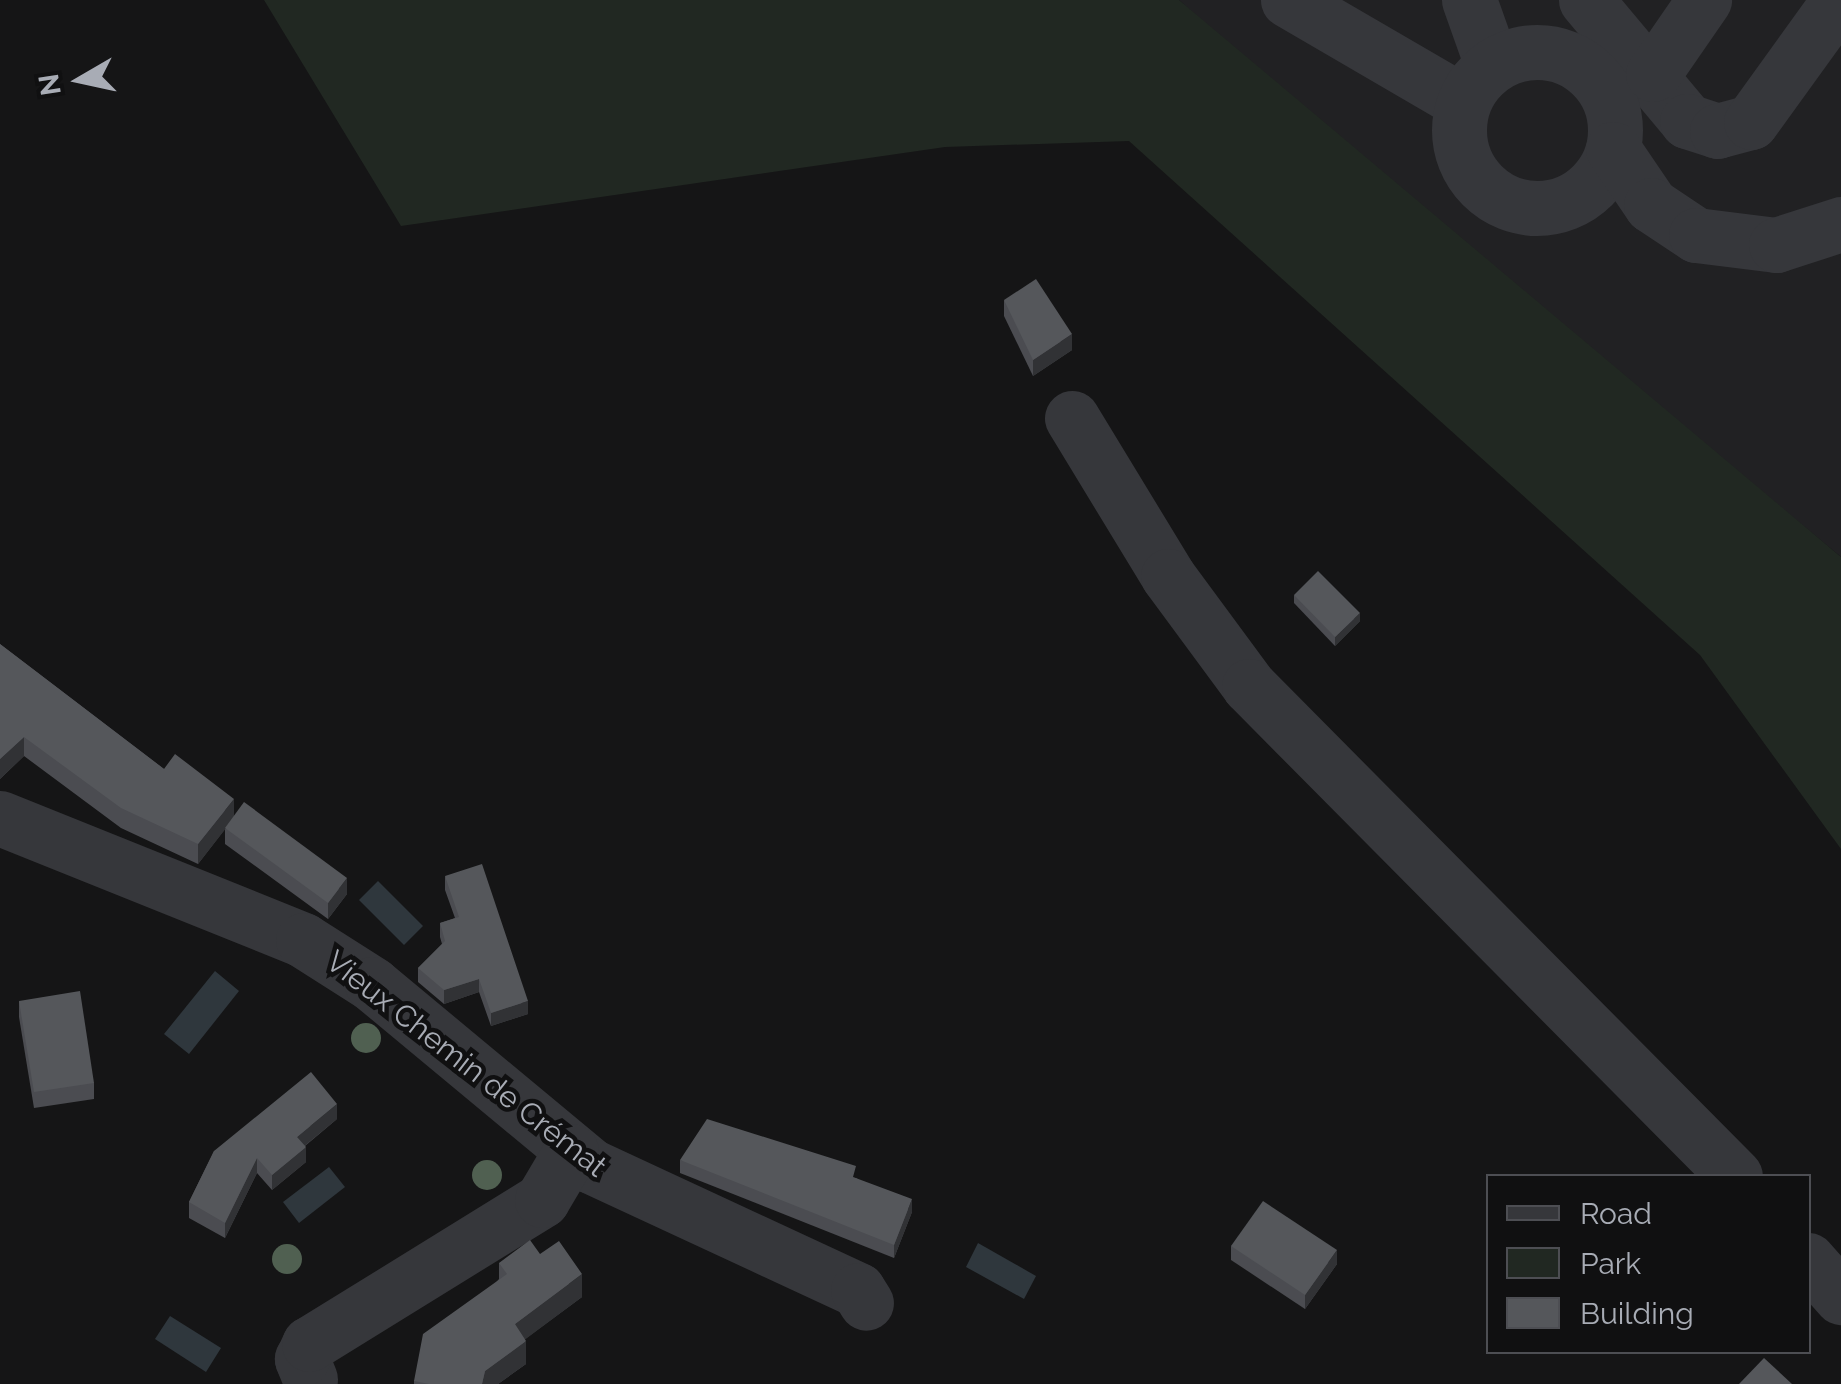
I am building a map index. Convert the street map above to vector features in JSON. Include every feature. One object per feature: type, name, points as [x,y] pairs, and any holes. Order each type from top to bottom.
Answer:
[{"type":"street","points":[[1288,0],[1478,84]]},
{"type":"street","points":[[1586,0],[1653,74],[1687,121],[1717,131],[1751,122],[1839,0]]},
{"type":"street","points":[[1653,74],[1704,0]]},
{"type":"street","points":[[1474,4],[1478,84],[1461,149],[1485,189],[1528,208],[1573,200],[1651,206],[1727,244],[1776,246],[1841,224]]},
{"type":"street","points":[[1478,84],[1536,52],[1581,65],[1610,102],[1613,149],[1651,206]]},
{"type":"street","points":[[1573,200],[1613,149]]},
{"type":"street","points":[[1072,418],[1168,576],[1250,686],[1733,1174]]},
{"type":"street","name":"Vieux Chemin de Crémat","points":[[0,818],[303,940],[372,984],[571,1151],[682,1213],[858,1290],[866,1303]]},
{"type":"street","points":[[310,1379],[302,1359],[308,1344],[542,1200],[571,1151]]},
{"type":"street","points":[[1811,1263],[1841,1297]]},
{"type":"shaded area","points":[[1179,0],[1841,0],[1841,557],[1312,120]]},
{"type":"shaded area","points":[[378,881],[423,926],[404,945],[359,900]]},
{"type":"shaded area","points":[[215,971],[239,991],[189,1054],[164,1034]]},
{"type":"shaded area","points":[[329,1167],[345,1187],[299,1223],[283,1202]]},
{"type":"shaded area","points":[[978,1243],[1036,1276],[1024,1299],[966,1267]]},
{"type":"shaded area","points":[[170,1316],[221,1348],[206,1372],[155,1339]]},
{"type":"green space","points":[[264,0],[1179,0],[1841,557],[1841,849],[1700,655],[1129,141],[945,147],[401,226]]},
{"type":"building","points":[[1036,279],[1072,334],[1033,360],[1004,300]]},
{"type":"building","points":[[1318,571],[1360,613],[1335,637],[1294,595]]},
{"type":"building","points":[[0,644],[164,769],[175,754],[234,799],[198,844],[121,808],[24,737],[0,759]]},
{"type":"building","points":[[244,802],[347,878],[328,903],[225,828]]},
{"type":"building","points":[[482,864],[528,1001],[491,1013],[479,979],[444,990],[418,968],[445,941],[440,923],[459,917],[445,876]]},
{"type":"building","points":[[80,991],[94,1083],[34,1092],[19,1001]]},
{"type":"building","points":[[311,1072],[337,1104],[297,1137],[306,1147],[272,1175],[257,1158],[225,1223],[189,1202],[214,1151]]},
{"type":"building","points":[[707,1119],[856,1166],[853,1177],[912,1199],[894,1245],[680,1160]]},
{"type":"building","points":[[1263,1201],[1337,1250],[1305,1295],[1231,1246]]},
{"type":"building","points":[[530,1240],[540,1254],[559,1241],[582,1274],[515,1324],[526,1341],[485,1371],[482,1384],[414,1381],[423,1334],[507,1274],[499,1263]]},
{"type":"building","points":[[1764,1358],[1792,1384],[1739,1384]]}]
